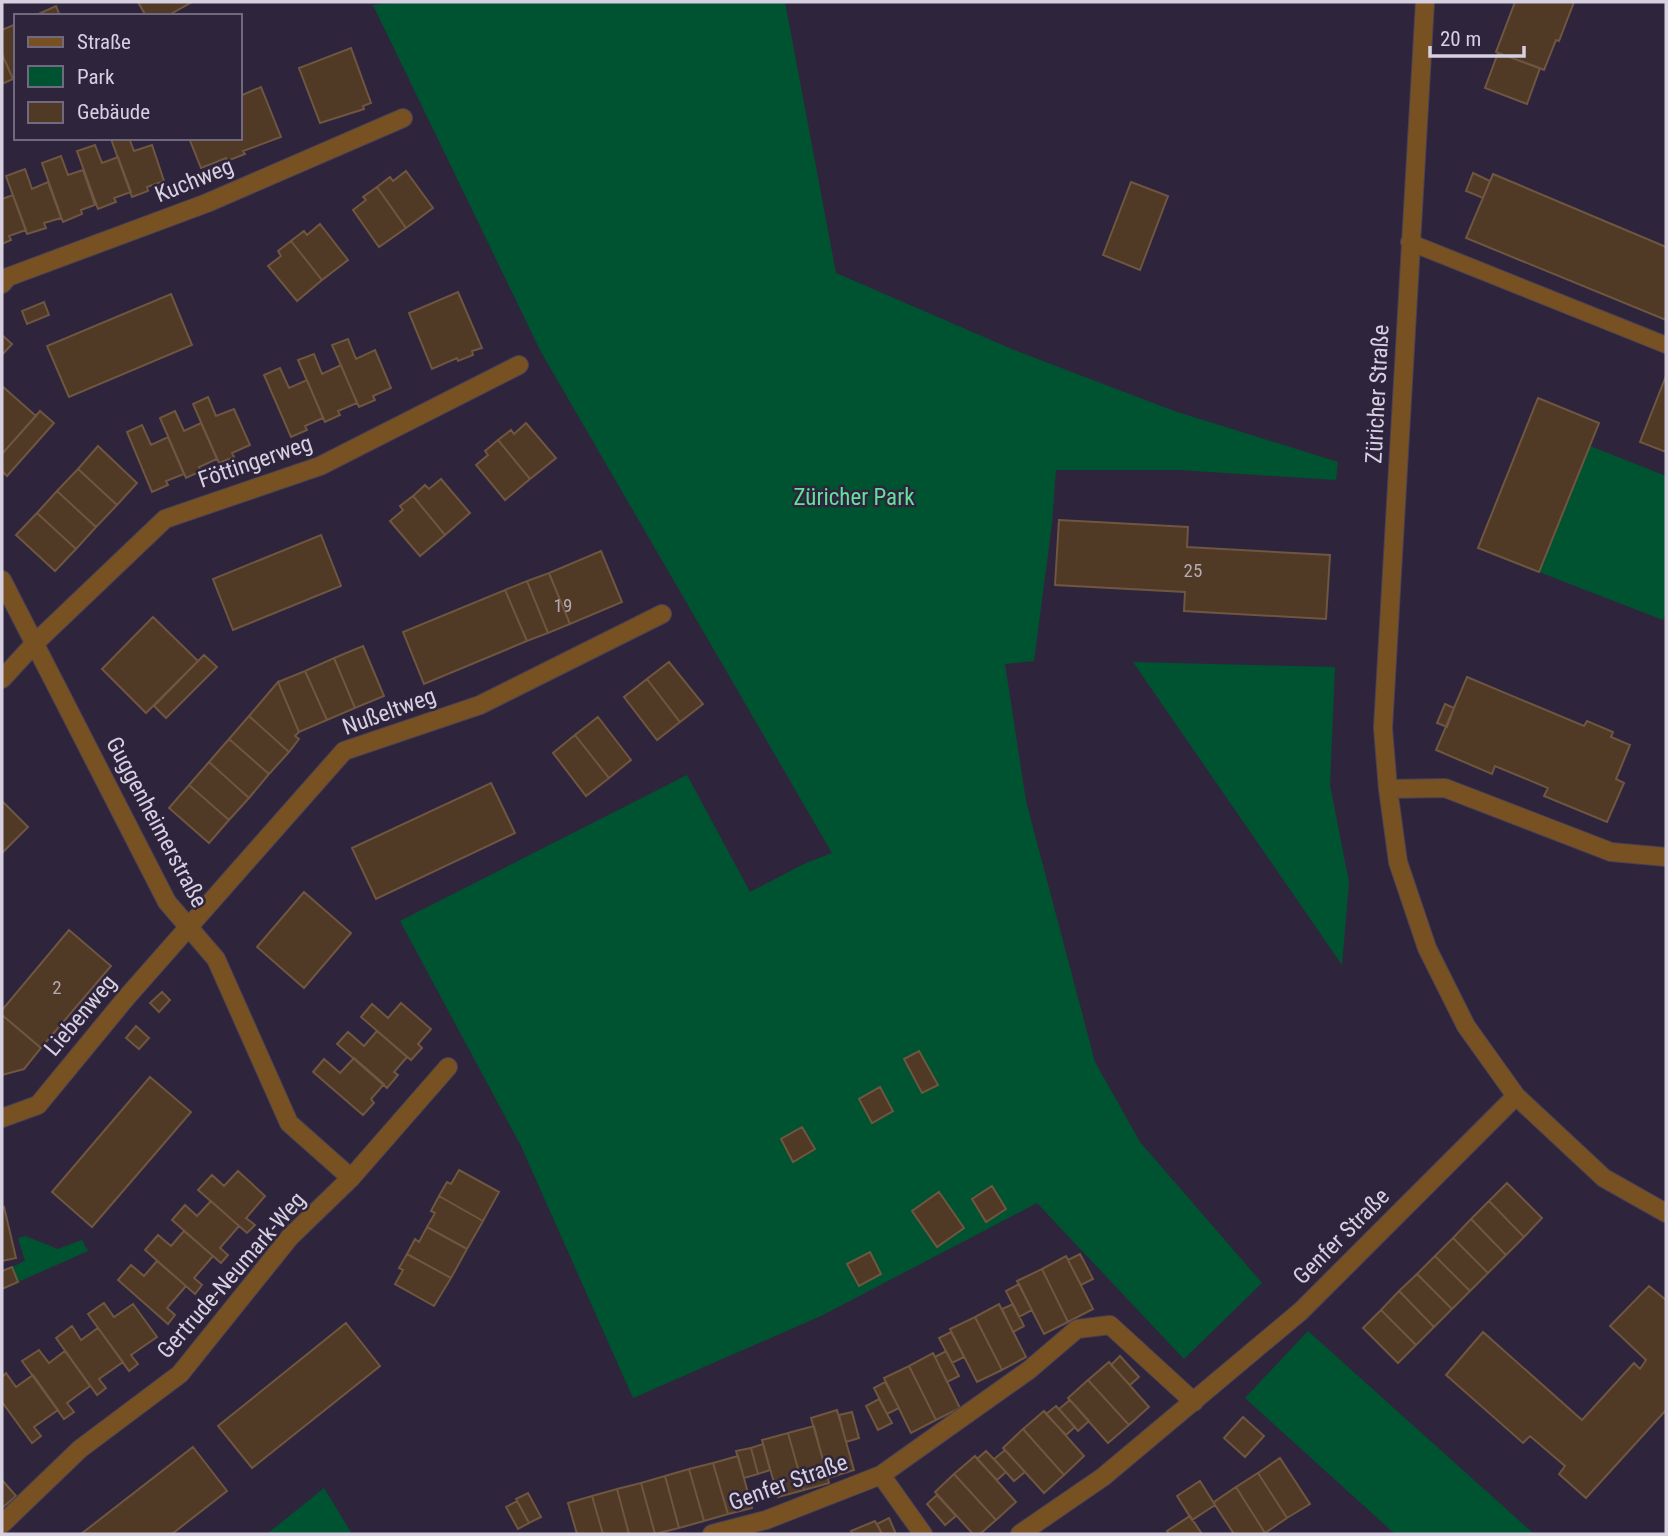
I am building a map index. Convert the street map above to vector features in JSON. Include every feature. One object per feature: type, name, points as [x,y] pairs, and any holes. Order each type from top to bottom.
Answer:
[{"type":"street","name":"Züricher Straße","points":[[1424,2],[1383,728],[1398,862],[1427,948],[1466,1026],[1516,1096],[1604,1178],[1666,1213]]},
{"type":"street","name":"Kuchweg","points":[[2,284],[8,276],[207,203],[403,118]]},
{"type":"street","name":"Föttingerweg","points":[[2,679],[36,642],[165,519],[320,466],[519,365]]},
{"type":"street","name":"Guggenheimerstraße","points":[[2,580],[167,902],[216,959],[289,1123],[351,1178]]},
{"type":"street","name":"Nußeltweg","points":[[187,928],[344,751],[480,705],[662,614]]},
{"type":"street","points":[[1388,789],[1445,788],[1611,852],[1666,857]]},
{"type":"street","name":"Liebenweg","points":[[2,1118],[38,1105],[187,928]]},
{"type":"street","name":"Gertrude-Neumark-Weg","points":[[2,1524],[80,1449],[180,1374],[290,1237],[351,1178],[448,1067]]},
{"type":"street","name":"Genfer Straße","points":[[1020,1534],[1103,1477],[1301,1311],[1516,1096]]},
{"type":"street","name":"Genfer Straße","points":[[712,1534],[766,1520],[881,1475],[1029,1370],[1077,1329],[1110,1325],[1194,1402]]},
{"type":"street","name":"Genfer Straße","points":[[881,1475],[923,1534]]},
{"type":"lane","points":[[1409,242],[1666,345]]},
{"type":"green space","name":"Züricher Park","points":[[403,2],[785,2],[836,273],[1014,350],[1174,411],[1338,462],[1336,480],[1180,470],[1056,470],[1034,661],[1005,664],[1026,801],[1095,1062],[1140,1142],[1262,1283],[1184,1359],[1037,1203],[821,1316],[633,1398],[521,1146],[400,921],[687,775],[750,892],[806,863],[832,853],[541,352],[373,5]]},
{"type":"green space","points":[[1590,446],[1666,476],[1666,613],[1663,620],[1539,572]]},
{"type":"green space","points":[[1133,662],[1335,667],[1330,785],[1349,882],[1342,965]]},
{"type":"green space","points":[[25,1236],[58,1249],[82,1240],[88,1251],[18,1282],[12,1267],[25,1261],[18,1238]]},
{"type":"green space","points":[[1308,1331],[1534,1534],[1395,1534],[1245,1398]]},
{"type":"green space","points":[[324,1488],[352,1534],[267,1534]]},
{"type":"building","points":[[138,2],[192,2],[171,14],[145,14]]},
{"type":"building","points":[[1515,2],[1574,2],[1544,70],[1496,52]]},
{"type":"building","points":[[56,6],[59,14],[38,14]]},
{"type":"building","points":[[14,25],[13,79],[2,54],[2,30]]},
{"type":"building","points":[[351,48],[371,103],[363,106],[364,109],[320,123],[299,68]]},
{"type":"building","points":[[1498,53],[1540,68],[1527,104],[1485,88]]},
{"type":"building","points":[[2,54],[13,79],[2,84]]},
{"type":"building","points":[[261,87],[281,137],[243,151],[245,154],[227,161],[226,158],[201,168],[190,140],[242,140],[242,95]]},
{"type":"building","points":[[111,140],[130,140],[134,151],[152,145],[164,181],[147,187],[148,191],[132,197]]},
{"type":"building","points":[[95,145],[102,163],[118,157],[131,192],[114,198],[116,202],[98,209],[77,151]]},
{"type":"building","points":[[61,156],[68,175],[83,170],[95,205],[81,210],[82,214],[63,222],[42,163]]},
{"type":"building","points":[[25,169],[32,189],[48,182],[61,218],[44,223],[46,228],[27,234],[6,176]]},
{"type":"building","points":[[406,171],[433,208],[406,228],[377,187],[390,177],[393,181]]},
{"type":"building","points":[[1473,173],[1490,181],[1483,198],[1466,191]]},
{"type":"building","points":[[1493,174],[1666,247],[1666,320],[1466,238]]},
{"type":"building","points":[[1131,182],[1168,196],[1140,270],[1103,255]]},
{"type":"building","points":[[377,187],[406,228],[379,247],[353,210],[366,200],[363,197]]},
{"type":"building","points":[[13,195],[26,230],[9,236],[11,240],[2,244],[2,199]]},
{"type":"building","points":[[320,224],[348,260],[322,280],[291,241],[304,231],[307,235]]},
{"type":"building","points":[[291,241],[322,280],[297,301],[268,266],[281,256],[278,251]]},
{"type":"building","points":[[458,292],[482,348],[472,351],[473,355],[458,361],[457,358],[432,369],[409,313]]},
{"type":"building","points":[[171,294],[192,345],[69,397],[47,346]]},
{"type":"building","points":[[44,302],[49,315],[27,324],[22,311]]},
{"type":"building","points":[[2,335],[12,344],[2,355]]},
{"type":"building","points":[[348,339],[356,359],[375,350],[391,388],[373,396],[375,400],[359,407],[332,345]]},
{"type":"building","points":[[314,354],[322,374],[341,365],[357,403],[338,411],[340,415],[325,422],[298,360]]},
{"type":"building","points":[[280,368],[289,388],[307,380],[323,418],[305,426],[307,430],[291,437],[264,375]]},
{"type":"building","points":[[1666,376],[1666,452],[1640,442]]},
{"type":"building","points":[[2,386],[36,416],[2,454]]},
{"type":"building","points":[[208,397],[216,416],[234,409],[250,445],[232,453],[234,457],[219,463],[193,404]]},
{"type":"building","points":[[1538,398],[1599,423],[1539,572],[1478,548]]},
{"type":"building","points":[[40,411],[54,423],[7,476],[2,471],[2,454]]},
{"type":"building","points":[[175,411],[184,431],[201,423],[217,459],[199,467],[201,471],[186,478],[160,418]]},
{"type":"building","points":[[526,423],[556,458],[530,479],[498,440],[511,430],[514,434]]},
{"type":"building","points":[[142,425],[151,445],[168,437],[184,474],[166,481],[168,485],[152,492],[127,432]]},
{"type":"building","points":[[498,440],[530,479],[505,500],[476,465],[488,455],[485,451]]},
{"type":"building","points":[[98,446],[137,483],[117,505],[78,469]]},
{"type":"building","points":[[78,469],[117,505],[96,527],[57,491]]},
{"type":"building","points":[[441,479],[470,513],[445,535],[413,496],[425,485],[429,489]]},
{"type":"building","points":[[57,491],[96,527],[76,549],[37,513]]},
{"type":"building","points":[[413,496],[445,535],[420,556],[390,521],[403,510],[400,506]]},
{"type":"building","points":[[37,513],[76,549],[55,571],[16,535]]},
{"type":"building","points":[[1059,520],[1188,527],[1187,547],[1330,555],[1326,619],[1184,611],[1185,592],[1055,585]]},
{"type":"building","points":[[321,535],[341,586],[233,630],[213,579]]},
{"type":"building","points":[[601,551],[622,602],[570,624],[549,573]]},
{"type":"building","points":[[549,573],[570,624],[548,633],[527,581]]},
{"type":"building","points":[[527,581],[548,633],[527,641],[505,590]]},
{"type":"building","points":[[505,590],[527,641],[424,684],[403,632]]},
{"type":"building","points":[[153,617],[198,661],[146,713],[102,669]]},
{"type":"building","points":[[363,646],[384,696],[355,708],[334,658]]},
{"type":"building","points":[[204,655],[217,667],[166,718],[154,706]]},
{"type":"building","points":[[334,658],[355,708],[327,720],[305,671]]},
{"type":"building","points":[[669,662],[703,704],[680,722],[647,679]]},
{"type":"building","points":[[305,671],[327,720],[299,732],[278,682]]},
{"type":"building","points":[[1467,677],[1584,726],[1587,721],[1613,732],[1611,737],[1630,745],[1616,779],[1624,783],[1607,822],[1544,796],[1548,788],[1495,766],[1492,774],[1436,750]]},
{"type":"building","points":[[647,679],[680,722],[657,740],[624,697]]},
{"type":"building","points":[[278,682],[299,732],[295,736],[299,739],[289,752],[249,716]]},
{"type":"building","points":[[1445,704],[1454,708],[1447,727],[1437,723]]},
{"type":"building","points":[[249,716],[289,752],[269,774],[229,739]]},
{"type":"building","points":[[598,717],[631,760],[609,778],[575,735]]},
{"type":"building","points":[[575,735],[609,778],[586,796],[553,753]]},
{"type":"building","points":[[229,739],[269,774],[249,798],[209,762]]},
{"type":"building","points":[[209,762],[249,798],[229,820],[189,785]]},
{"type":"building","points":[[491,783],[515,833],[376,899],[352,848]]},
{"type":"building","points":[[189,785],[229,820],[209,843],[169,808]]},
{"type":"building","points":[[2,801],[28,827],[2,853]]},
{"type":"building","points":[[304,892],[351,933],[304,988],[257,947]]},
{"type":"building","points":[[69,930],[111,966],[41,1048],[2,1015],[2,1010]]},
{"type":"building","points":[[162,992],[170,1000],[159,1012],[150,1003]]},
{"type":"building","points":[[401,1003],[431,1029],[418,1044],[422,1048],[411,1060],[361,1017],[372,1004],[388,1018]]},
{"type":"building","points":[[2,1015],[41,1048],[24,1069],[2,1075]]},
{"type":"building","points":[[136,1026],[149,1038],[139,1049],[126,1038]]},
{"type":"building","points":[[377,1031],[407,1057],[394,1072],[398,1075],[387,1088],[337,1044],[348,1032],[364,1046]]},
{"type":"building","points":[[919,1051],[938,1085],[922,1093],[904,1059]]},
{"type":"building","points":[[354,1058],[384,1084],[371,1099],[374,1103],[363,1115],[313,1072],[324,1059],[340,1073]]},
{"type":"building","points":[[150,1077],[191,1112],[92,1227],[52,1192]]},
{"type":"building","points":[[880,1087],[893,1111],[872,1123],[859,1099]]},
{"type":"building","points":[[802,1127],[815,1149],[793,1162],[781,1139]]},
{"type":"building","points":[[459,1170],[499,1192],[483,1221],[439,1196],[447,1182],[451,1184]]},
{"type":"building","points":[[238,1171],[265,1196],[246,1218],[255,1225],[247,1233],[198,1190],[212,1175],[224,1186]]},
{"type":"building","points":[[1507,1183],[1542,1218],[1524,1237],[1489,1201]]},
{"type":"building","points":[[992,1186],[1006,1209],[986,1222],[972,1199]]},
{"type":"building","points":[[939,1192],[964,1228],[937,1247],[912,1211]]},
{"type":"building","points":[[439,1196],[483,1221],[467,1249],[427,1227],[435,1213],[431,1211]]},
{"type":"building","points":[[211,1201],[239,1226],[220,1248],[228,1255],[221,1263],[172,1220],[185,1205],[197,1216]]},
{"type":"building","points":[[1489,1201],[1524,1237],[1506,1255],[1471,1219]]},
{"type":"building","points":[[4,1207],[16,1258],[2,1261],[2,1208]]},
{"type":"building","points":[[1471,1219],[1506,1255],[1488,1273],[1453,1238]]},
{"type":"building","points":[[427,1227],[467,1249],[451,1278],[407,1254],[415,1239],[419,1242]]},
{"type":"building","points":[[184,1231],[213,1256],[194,1278],[202,1285],[195,1294],[145,1250],[158,1235],[171,1246]]},
{"type":"building","points":[[1453,1238],[1488,1273],[1470,1291],[1435,1256]]},
{"type":"building","points":[[870,1252],[881,1274],[859,1286],[847,1264]]},
{"type":"building","points":[[407,1254],[451,1278],[434,1306],[395,1284],[403,1270],[399,1268]]},
{"type":"building","points":[[1080,1254],[1093,1279],[1081,1285],[1068,1260]]},
{"type":"building","points":[[1066,1256],[1093,1309],[1068,1322],[1042,1269]]},
{"type":"building","points":[[1435,1256],[1470,1291],[1452,1309],[1417,1274]]},
{"type":"building","points":[[157,1261],[186,1286],[167,1308],[175,1315],[168,1324],[118,1280],[131,1265],[144,1276]]},
{"type":"building","points":[[12,1267],[18,1282],[2,1289],[2,1271]]},
{"type":"building","points":[[1042,1269],[1068,1322],[1044,1334],[1017,1281]]},
{"type":"building","points":[[1417,1274],[1452,1309],[1434,1327],[1399,1291]]},
{"type":"building","points":[[1019,1284],[1032,1310],[1019,1317],[1006,1291]]},
{"type":"building","points":[[1649,1286],[1666,1300],[1666,1410],[1586,1498],[1559,1474],[1565,1466],[1530,1436],[1523,1443],[1446,1375],[1483,1332],[1582,1420],[1634,1363],[1640,1369],[1646,1360],[1610,1326]]},
{"type":"building","points":[[1399,1291],[1434,1327],[1416,1345],[1381,1310]]},
{"type":"building","points":[[104,1303],[114,1317],[133,1304],[157,1337],[131,1355],[138,1364],[129,1371],[88,1314]]},
{"type":"building","points":[[999,1304],[1026,1357],[1002,1370],[975,1317]]},
{"type":"building","points":[[1013,1304],[1024,1326],[1013,1332],[1002,1309]]},
{"type":"building","points":[[1381,1310],[1416,1345],[1398,1363],[1363,1328]]},
{"type":"building","points":[[975,1317],[1002,1370],[977,1382],[950,1329]]},
{"type":"building","points":[[346,1323],[380,1366],[252,1468],[218,1426]]},
{"type":"building","points":[[72,1326],[81,1340],[98,1328],[123,1362],[99,1379],[106,1388],[97,1395],[56,1338]]},
{"type":"building","points":[[951,1332],[964,1357],[952,1363],[939,1338]]},
{"type":"building","points":[[39,1350],[49,1363],[65,1351],[90,1386],[67,1403],[74,1412],[64,1419],[22,1361]]},
{"type":"building","points":[[946,1351],[959,1376],[947,1382],[935,1357]]},
{"type":"building","points":[[933,1353],[960,1408],[936,1420],[909,1366]]},
{"type":"building","points":[[1120,1356],[1139,1377],[1130,1385],[1111,1365]]},
{"type":"building","points":[[1109,1362],[1149,1407],[1129,1425],[1088,1380]]},
{"type":"building","points":[[909,1366],[936,1420],[911,1433],[884,1378]]},
{"type":"building","points":[[6,1373],[16,1387],[33,1375],[58,1410],[34,1427],[41,1436],[32,1443],[2,1402],[2,1377]]},
{"type":"building","points":[[1088,1380],[1129,1425],[1108,1443],[1068,1398]]},
{"type":"building","points":[[885,1382],[899,1408],[887,1414],[874,1388]]},
{"type":"building","points":[[879,1399],[892,1423],[878,1430],[866,1406]]},
{"type":"building","points":[[1070,1400],[1089,1421],[1078,1431],[1059,1409]]},
{"type":"building","points":[[1056,1406],[1075,1427],[1066,1435],[1046,1414]]},
{"type":"building","points":[[837,1410],[854,1470],[828,1478],[811,1418]]},
{"type":"building","points":[[1044,1411],[1084,1456],[1064,1475],[1023,1429]]},
{"type":"building","points":[[852,1412],[859,1438],[846,1442],[839,1415]]},
{"type":"building","points":[[1243,1417],[1264,1436],[1245,1457],[1224,1438]]},
{"type":"building","points":[[814,1426],[829,1483],[804,1490],[788,1433]]},
{"type":"building","points":[[1023,1429],[1064,1475],[1044,1493],[1003,1448]]},
{"type":"building","points":[[788,1433],[804,1490],[778,1497],[762,1440]]},
{"type":"building","points":[[763,1444],[770,1470],[758,1474],[751,1448]]},
{"type":"building","points":[[193,1447],[227,1491],[172,1534],[81,1534]]},
{"type":"building","points":[[751,1448],[758,1474],[744,1478],[736,1451]]},
{"type":"building","points":[[1005,1450],[1025,1472],[1014,1481],[994,1459]]},
{"type":"building","points":[[986,1451],[1006,1472],[997,1480],[977,1459]]},
{"type":"building","points":[[738,1456],[752,1508],[728,1514],[713,1463]]},
{"type":"building","points":[[975,1456],[1016,1502],[996,1520],[954,1474]]},
{"type":"building","points":[[1280,1458],[1310,1504],[1287,1518],[1258,1473]]},
{"type":"building","points":[[713,1463],[728,1514],[704,1521],[689,1469]]},
{"type":"building","points":[[689,1469],[704,1521],[679,1528],[665,1476]]},
{"type":"building","points":[[1258,1473],[1287,1518],[1265,1533],[1236,1487]]},
{"type":"building","points":[[954,1474],[996,1520],[980,1534],[973,1534],[935,1492]]},
{"type":"building","points":[[665,1476],[679,1528],[655,1534],[641,1483]]},
{"type":"building","points":[[2,1480],[16,1496],[2,1508]]},
{"type":"building","points":[[1200,1481],[1215,1505],[1192,1520],[1177,1496]]},
{"type":"building","points":[[641,1483],[655,1534],[629,1534],[617,1489]]},
{"type":"building","points":[[1236,1487],[1265,1533],[1234,1534],[1215,1505],[1214,1502]]},
{"type":"building","points":[[617,1489],[629,1534],[603,1534],[592,1496]]},
{"type":"building","points":[[528,1493],[541,1517],[529,1523],[516,1499]]},
{"type":"building","points":[[937,1495],[956,1516],[945,1525],[927,1504]]},
{"type":"building","points":[[592,1496],[603,1534],[577,1534],[568,1503]]},
{"type":"building","points":[[517,1501],[529,1523],[518,1529],[506,1507]]},
{"type":"building","points":[[1190,1516],[1202,1534],[1169,1534],[1167,1531]]},
{"type":"building","points":[[889,1518],[896,1534],[882,1534],[877,1524]]},
{"type":"building","points":[[875,1521],[882,1534],[853,1534],[851,1531]]}]
